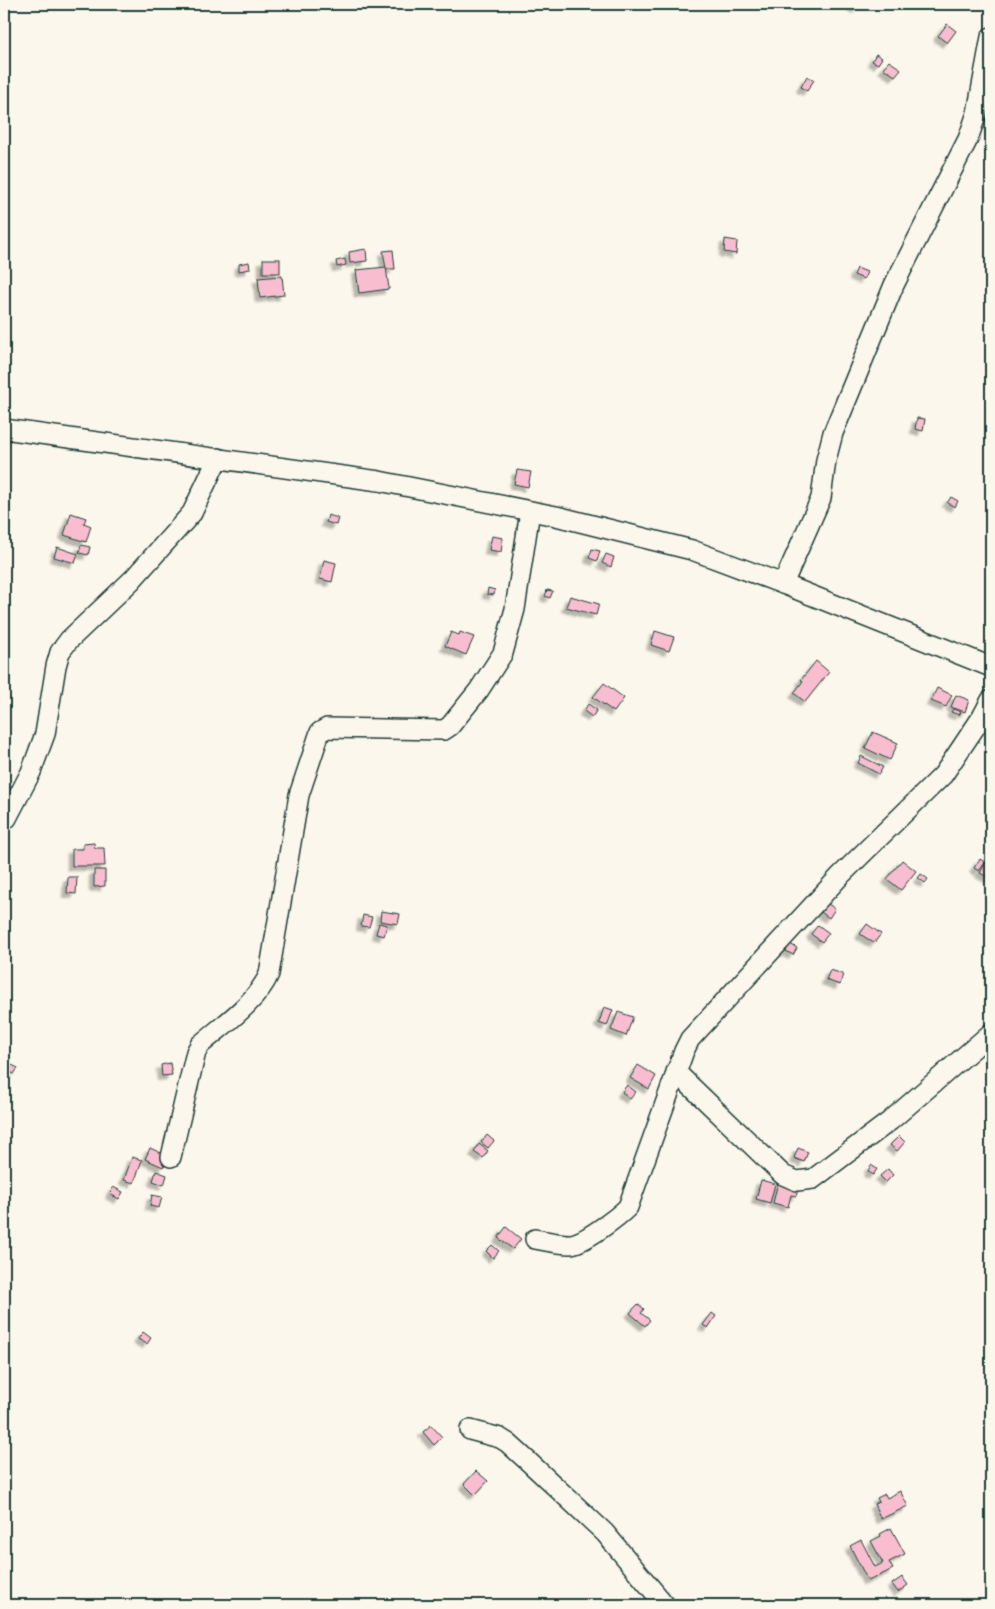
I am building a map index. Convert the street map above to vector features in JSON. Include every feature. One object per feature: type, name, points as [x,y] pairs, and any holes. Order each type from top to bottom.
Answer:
[{"type":"street","points":[[783,584],[821,498],[826,460],[833,433],[894,285],[968,139],[977,113],[991,37]]},
{"type":"street","points":[[4,429],[379,480],[530,511],[692,550],[991,667]]},
{"type":"street","points":[[4,821],[31,772],[44,734],[60,652],[69,640],[132,580],[192,513],[218,458]]},
{"type":"street","points":[[171,1157],[196,1052],[200,1045],[264,987],[269,974],[299,795],[320,732],[327,728],[444,730],[450,726],[479,690],[503,652],[515,609],[530,511]]},
{"type":"street","points":[[535,1239],[572,1244],[582,1241],[620,1215],[628,1207],[676,1072],[690,1039],[841,876],[943,775],[982,717],[991,700]]},
{"type":"street","points":[[676,1072],[782,1175],[797,1181],[813,1179],[890,1121],[991,1033]]},
{"type":"street","points":[[470,1430],[500,1438],[530,1463],[605,1532],[665,1605]]},
{"type":"building","points":[[849,4],[861,4],[857,9]]},
{"type":"building","points":[[947,24],[956,31],[947,43],[938,36]]},
{"type":"building","points":[[876,54],[882,58],[878,64],[872,61]]},
{"type":"building","points":[[889,61],[901,69],[895,76],[883,68]]},
{"type":"building","points":[[807,76],[814,80],[807,91],[801,87]]},
{"type":"building","points":[[725,239],[737,241],[736,254],[724,252]]},
{"type":"building","points":[[366,249],[367,261],[350,263],[349,252]]},
{"type":"building","points":[[393,250],[395,269],[386,269],[383,251]]},
{"type":"building","points":[[263,259],[280,259],[280,273],[263,273]]},
{"type":"building","points":[[345,259],[346,265],[337,267],[336,261]]},
{"type":"building","points":[[249,262],[250,269],[239,271],[239,264]]},
{"type":"building","points":[[386,267],[389,289],[359,293],[356,270]]},
{"type":"building","points":[[857,268],[867,272],[864,279],[854,275]]},
{"type":"building","points":[[282,276],[284,295],[260,298],[258,278]]},
{"type":"building","points":[[917,418],[925,419],[923,431],[915,429]]},
{"type":"building","points":[[517,470],[531,472],[528,487],[514,484]]},
{"type":"building","points":[[951,497],[958,501],[955,507],[947,503]]},
{"type":"building","points":[[71,513],[86,518],[84,523],[91,526],[86,542],[64,535]]},
{"type":"building","points":[[328,515],[338,518],[336,525],[326,522]]},
{"type":"building","points":[[492,536],[503,538],[501,552],[489,550]]},
{"type":"building","points":[[81,545],[90,547],[88,555],[79,553]]},
{"type":"building","points":[[57,547],[78,554],[75,563],[54,557]]},
{"type":"building","points":[[592,549],[600,551],[597,561],[589,558]]},
{"type":"building","points":[[606,554],[614,557],[611,567],[602,563]]},
{"type":"building","points":[[324,560],[336,563],[332,582],[320,579]]},
{"type":"building","points":[[488,588],[495,590],[494,595],[487,594]]},
{"type":"building","points":[[547,590],[553,591],[550,598],[545,596]]},
{"type":"building","points":[[570,596],[599,604],[596,615],[566,607]]},
{"type":"building","points":[[655,631],[674,637],[669,651],[651,645]]},
{"type":"building","points":[[451,632],[459,635],[460,632],[474,637],[466,655],[445,646]]},
{"type":"building","points":[[816,661],[829,672],[805,702],[794,693],[803,681],[801,680]]},
{"type":"building","points":[[604,683],[624,698],[614,712],[593,697]]},
{"type":"building","points":[[937,688],[952,695],[946,707],[931,701]]},
{"type":"building","points":[[956,695],[969,700],[965,712],[951,707]]},
{"type":"building","points":[[588,704],[597,710],[592,717],[584,711]]},
{"type":"building","points":[[953,709],[961,712],[959,715],[951,712]]},
{"type":"building","points":[[873,732],[898,743],[890,760],[865,748]]},
{"type":"building","points":[[861,756],[883,767],[879,774],[858,763]]},
{"type":"building","points":[[94,843],[95,848],[104,848],[105,866],[72,866],[72,849],[83,849],[83,844]]},
{"type":"building","points":[[980,859],[985,862],[979,871],[974,868]]},
{"type":"building","points":[[902,860],[916,871],[901,890],[887,879]]},
{"type":"building","points":[[987,860],[991,862],[991,879],[980,873]]},
{"type":"building","points":[[94,870],[105,870],[105,886],[94,887]]},
{"type":"building","points":[[921,874],[928,879],[925,883],[918,878]]},
{"type":"building","points":[[68,877],[77,877],[76,894],[67,893]]},
{"type":"building","points":[[827,903],[835,909],[829,918],[821,912]]},
{"type":"building","points":[[381,911],[400,914],[398,924],[380,921]]},
{"type":"building","points":[[363,915],[372,917],[369,927],[361,926]]},
{"type":"building","points":[[379,923],[387,925],[384,936],[376,934]]},
{"type":"building","points":[[867,924],[881,934],[874,943],[860,934]]},
{"type":"building","points":[[818,925],[829,933],[822,942],[811,934]]},
{"type":"building","points":[[790,944],[797,948],[793,955],[786,951]]},
{"type":"building","points":[[830,970],[843,974],[840,985],[826,980]]},
{"type":"building","points":[[604,1007],[613,1010],[607,1026],[599,1023]]},
{"type":"building","points":[[618,1012],[633,1017],[626,1036],[611,1030]]},
{"type":"building","points":[[4,1057],[11,1061],[6,1070],[4,1069]]},
{"type":"building","points":[[170,1063],[172,1075],[162,1076],[161,1065]]},
{"type":"building","points":[[10,1064],[18,1068],[14,1074],[7,1070]]},
{"type":"building","points":[[638,1065],[656,1076],[649,1089],[630,1078]]},
{"type":"building","points":[[627,1085],[636,1092],[630,1099],[622,1092]]},
{"type":"building","points":[[487,1135],[494,1141],[488,1148],[481,1142]]},
{"type":"building","points":[[899,1136],[905,1142],[897,1151],[890,1145]]},
{"type":"building","points":[[479,1144],[488,1151],[483,1158],[474,1152]]},
{"type":"building","points":[[150,1148],[168,1156],[163,1167],[145,1159]]},
{"type":"building","points":[[798,1148],[808,1152],[804,1162],[794,1158]]},
{"type":"building","points":[[132,1157],[142,1160],[134,1183],[124,1180]]},
{"type":"building","points":[[871,1165],[877,1169],[873,1175],[868,1171]]},
{"type":"building","points":[[888,1169],[893,1175],[886,1182],[880,1176]]},
{"type":"building","points":[[156,1171],[167,1175],[164,1185],[153,1181]]},
{"type":"building","points":[[761,1180],[775,1184],[770,1203],[756,1199]]},
{"type":"building","points":[[778,1182],[799,1187],[796,1196],[791,1195],[788,1207],[773,1203]]},
{"type":"building","points":[[113,1187],[123,1192],[119,1199],[110,1194]]},
{"type":"building","points":[[152,1195],[162,1197],[159,1208],[150,1206]]},
{"type":"building","points":[[506,1227],[521,1239],[513,1249],[498,1238]]},
{"type":"building","points":[[492,1245],[499,1251],[493,1258],[486,1251]]},
{"type":"building","points":[[638,1304],[644,1309],[641,1313],[650,1320],[645,1326],[630,1313]]},
{"type":"building","points":[[712,1313],[716,1316],[708,1328],[703,1325]]},
{"type":"building","points":[[143,1332],[151,1338],[147,1344],[138,1339]]},
{"type":"building","points":[[431,1425],[442,1437],[434,1445],[423,1432]]},
{"type":"building","points":[[476,1471],[488,1481],[475,1495],[464,1484]]},
{"type":"building","points":[[900,1491],[908,1506],[881,1519],[874,1504],[879,1502],[877,1498],[885,1494],[887,1498]]},
{"type":"building","points":[[891,1528],[905,1554],[889,1562],[893,1569],[868,1581],[850,1546],[861,1540],[875,1567],[883,1563],[871,1541]]},
{"type":"building","points":[[902,1577],[908,1585],[898,1592],[892,1584]]}]
